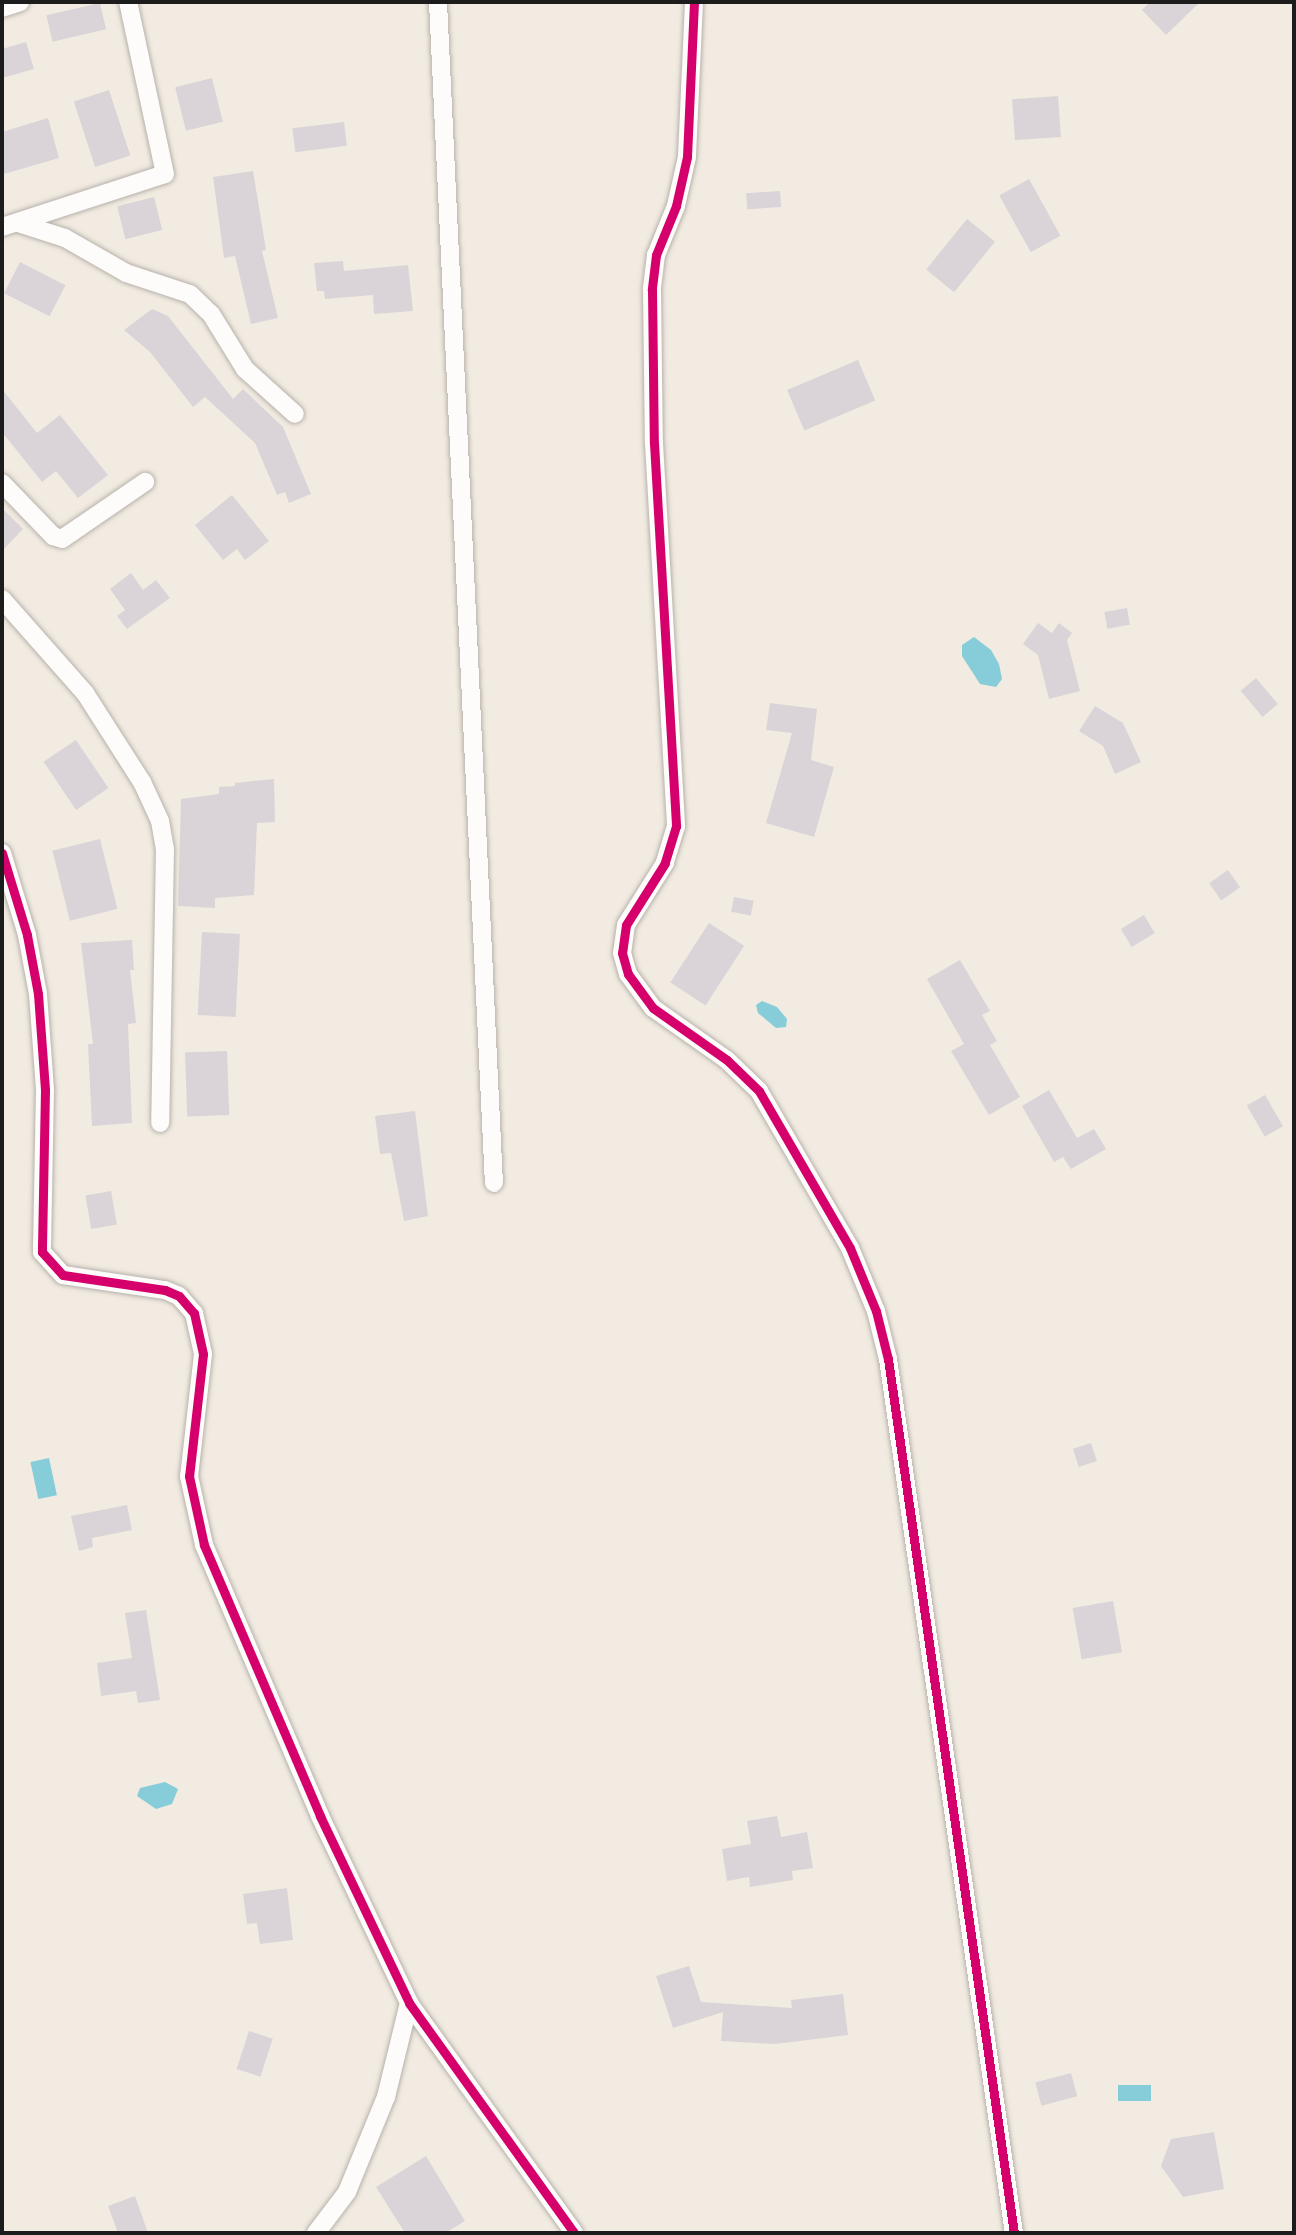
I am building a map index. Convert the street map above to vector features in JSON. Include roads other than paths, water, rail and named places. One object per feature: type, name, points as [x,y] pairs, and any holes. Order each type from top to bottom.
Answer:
[{"type":"street","points":[[2,8],[20,2]]},
{"type":"street","points":[[10,225],[165,174],[128,2]]},
{"type":"street","points":[[438,2],[494,1184]]},
{"type":"street","points":[[694,2],[687,157],[676,206],[655,260],[652,298],[654,443],[676,826],[665,863],[626,925],[622,953],[628,974],[653,1008],[727,1060],[764,1099],[850,1248],[880,1322],[1014,2233]]},
{"type":"street","points":[[10,225],[58,235],[126,273],[190,294],[211,314],[245,369],[295,414]]},
{"type":"street","points":[[2,483],[53,536],[62,539],[145,482]]},
{"type":"street","points":[[2,599],[85,693],[142,782],[160,821],[165,849],[160,1123]]},
{"type":"street","points":[[2,853],[27,935],[38,995],[44,1090],[42,1252],[63,1275],[165,1290],[179,1296],[194,1313],[203,1354],[189,1476],[199,1534],[320,1816],[409,2003],[574,2233]]},
{"type":"street","points":[[316,2233],[347,2192],[382,2109],[409,2003]]},
{"type":"water","points":[[974,637],[991,650],[999,664],[1002,679],[996,687],[980,684],[962,656],[962,645]]},
{"type":"water","points":[[762,1001],[777,1007],[787,1019],[786,1027],[776,1028],[758,1013],[756,1005]]},
{"type":"water","points":[[49,1458],[57,1495],[38,1499],[30,1462]]},
{"type":"water","points":[[165,1782],[178,1789],[172,1804],[156,1809],[137,1796],[140,1788]]},
{"type":"water","points":[[1118,2085],[1151,2085],[1151,2101],[1118,2101]]}]
